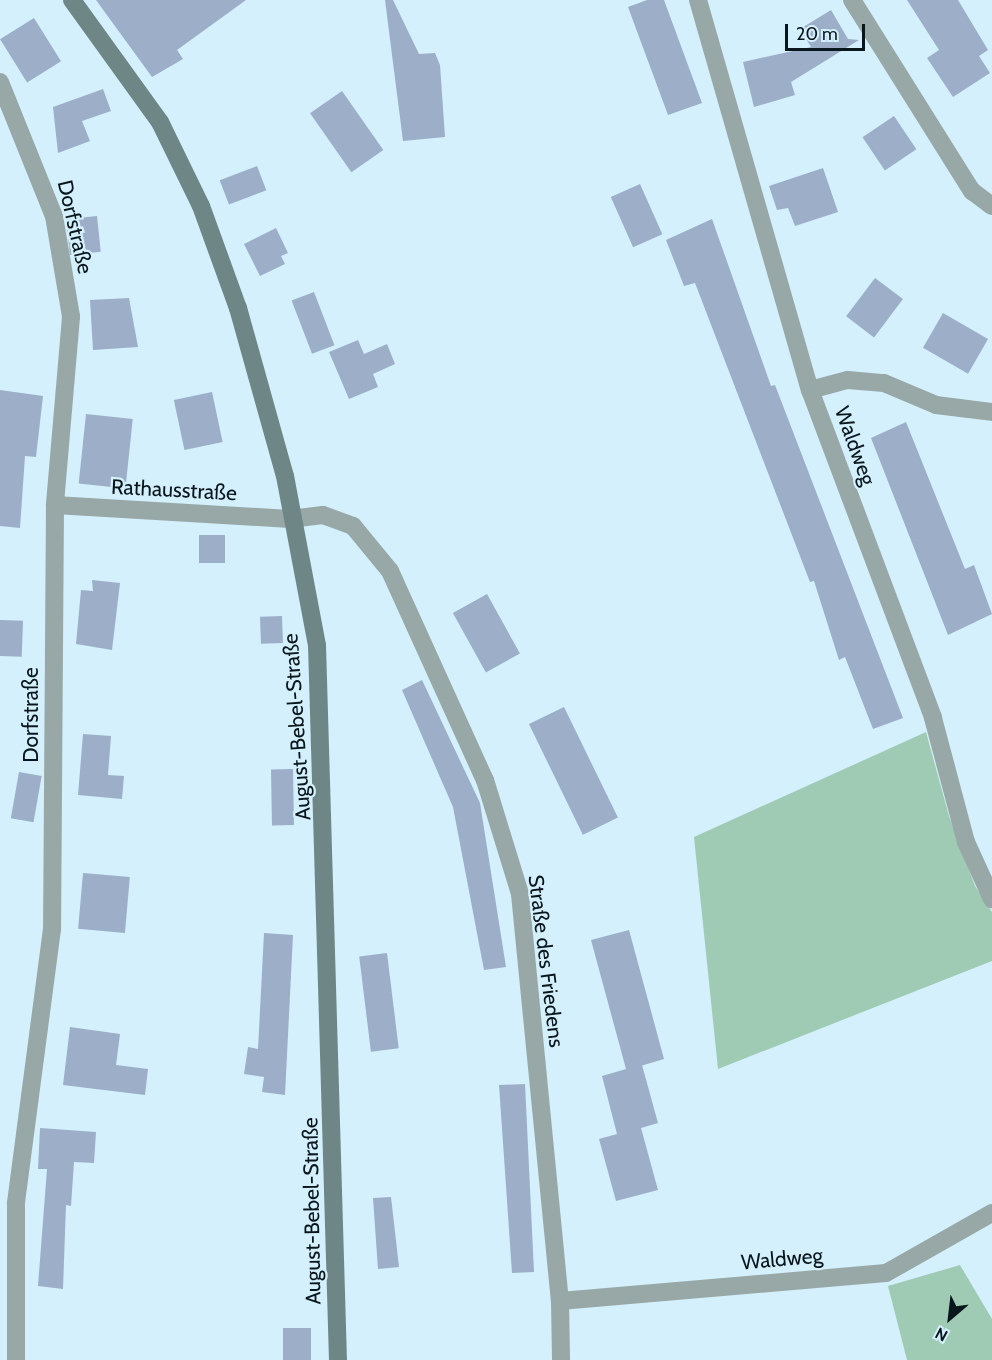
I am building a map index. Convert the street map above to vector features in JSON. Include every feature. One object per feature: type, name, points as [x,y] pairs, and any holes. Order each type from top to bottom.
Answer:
[{"type":"main road","name":"August-Bebel-Straße","points":[[72,0],[160,122],[201,206],[268,410],[317,645],[338,1360]]},
{"type":"street","name":"Waldweg","points":[[698,0],[810,390],[933,718],[966,842],[992,899]]},
{"type":"street","points":[[852,0],[972,190],[992,206]]},
{"type":"street","name":"Dorfstraße","points":[[0,82],[54,216],[71,317],[55,505],[52,929],[16,1204],[16,1360]]},
{"type":"street","points":[[810,390],[848,380],[884,383],[936,405],[992,412]]},
{"type":"street","name":"Rathausstraße","points":[[55,505],[290,519]]},
{"type":"street","name":"Straße des Friedens","points":[[290,519],[322,515],[353,526],[390,571],[486,780],[520,894],[560,1301],[561,1360]]},
{"type":"street","name":"Waldweg","points":[[560,1301],[886,1273],[992,1213]]},
{"type":"green space","points":[[926,732],[949,816],[975,886],[992,912],[992,961],[718,1069],[694,837]]},
{"type":"green space","points":[[960,1265],[992,1319],[992,1360],[907,1360],[888,1286]]},
{"type":"building","points":[[96,0],[246,0],[177,50],[183,59],[152,77]]},
{"type":"building","points":[[385,0],[393,0],[419,54],[435,53],[440,65],[445,137],[403,141]]},
{"type":"building","points":[[647,0],[664,0],[702,103],[668,115],[628,7]]},
{"type":"building","points":[[907,0],[958,0],[988,50],[979,56],[990,73],[953,97],[927,58],[939,50]]},
{"type":"building","points":[[831,10],[848,39],[859,40],[791,82],[795,95],[754,107],[743,62],[811,47],[800,29]]},
{"type":"building","points":[[34,18],[61,61],[27,82],[0,39]]},
{"type":"building","points":[[103,89],[111,111],[82,121],[90,141],[58,153],[53,107]]},
{"type":"building","points":[[342,91],[383,150],[351,172],[310,113]]},
{"type":"building","points":[[894,116],[916,149],[885,170],[862,137]]},
{"type":"building","points":[[257,166],[266,190],[229,205],[220,180]]},
{"type":"building","points":[[823,168],[838,212],[795,226],[788,208],[777,210],[769,186]]},
{"type":"building","points":[[640,184],[662,234],[633,247],[611,197]]},
{"type":"building","points":[[97,216],[101,252],[70,255],[66,219]]},
{"type":"building","points":[[712,219],[771,386],[775,385],[903,718],[873,729],[845,657],[839,660],[814,581],[810,582],[695,283],[684,286],[666,240]]},
{"type":"building","points":[[276,228],[288,253],[281,256],[285,264],[260,276],[244,244]]},
{"type":"building","points":[[875,278],[903,299],[874,337],[846,316]]},
{"type":"building","points":[[314,292],[334,345],[312,354],[292,301]]},
{"type":"building","points":[[129,298],[138,347],[93,350],[90,300]]},
{"type":"building","points":[[943,313],[988,339],[968,374],[923,348]]},
{"type":"building","points":[[358,340],[364,354],[387,344],[395,364],[373,374],[378,387],[349,399],[329,352]]},
{"type":"building","points":[[0,390],[43,396],[36,457],[25,456],[20,528],[0,526]]},
{"type":"building","points":[[212,392],[223,442],[184,450],[174,400]]},
{"type":"building","points":[[86,414],[133,419],[125,489],[79,484]]},
{"type":"building","points":[[906,422],[965,569],[974,565],[992,614],[948,635],[871,438]]},
{"type":"building","points":[[199,535],[225,535],[225,563],[199,563]]},
{"type":"building","points":[[92,580],[120,583],[112,650],[76,644],[81,590],[93,591]]},
{"type":"building","points":[[487,594],[520,653],[486,672],[453,613]]},
{"type":"building","points":[[282,616],[283,643],[261,644],[260,617]]},
{"type":"building","points":[[0,620],[23,621],[22,657],[0,656]]},
{"type":"building","points":[[422,680],[480,803],[506,967],[484,970],[453,807],[402,690]]},
{"type":"building","points":[[564,707],[618,818],[583,835],[529,724]]},
{"type":"building","points":[[83,734],[111,736],[108,775],[124,776],[122,799],[78,795]]},
{"type":"building","points":[[271,769],[293,769],[294,825],[272,825]]},
{"type":"building","points":[[19,772],[42,776],[33,822],[11,818]]},
{"type":"building","points":[[83,873],[130,877],[125,933],[78,929]]},
{"type":"building","points":[[629,930],[664,1059],[642,1065],[658,1123],[641,1128],[658,1190],[616,1201],[599,1139],[617,1134],[602,1076],[626,1069],[591,940]]},
{"type":"building","points":[[264,933],[293,935],[285,1095],[262,1092],[264,1077],[244,1074],[248,1047],[258,1049]]},
{"type":"building","points":[[387,953],[399,1048],[371,1052],[359,956]]},
{"type":"building","points":[[70,1027],[120,1034],[116,1065],[148,1069],[145,1095],[63,1085]]},
{"type":"building","points":[[525,1084],[534,1272],[512,1273],[499,1085]]},
{"type":"building","points":[[40,1128],[96,1132],[94,1163],[74,1162],[71,1206],[66,1205],[63,1289],[38,1286],[47,1169],[38,1169]]},
{"type":"building","points":[[391,1197],[399,1267],[378,1269],[373,1198]]},
{"type":"building","points":[[283,1328],[311,1328],[311,1360],[283,1360]]}]
